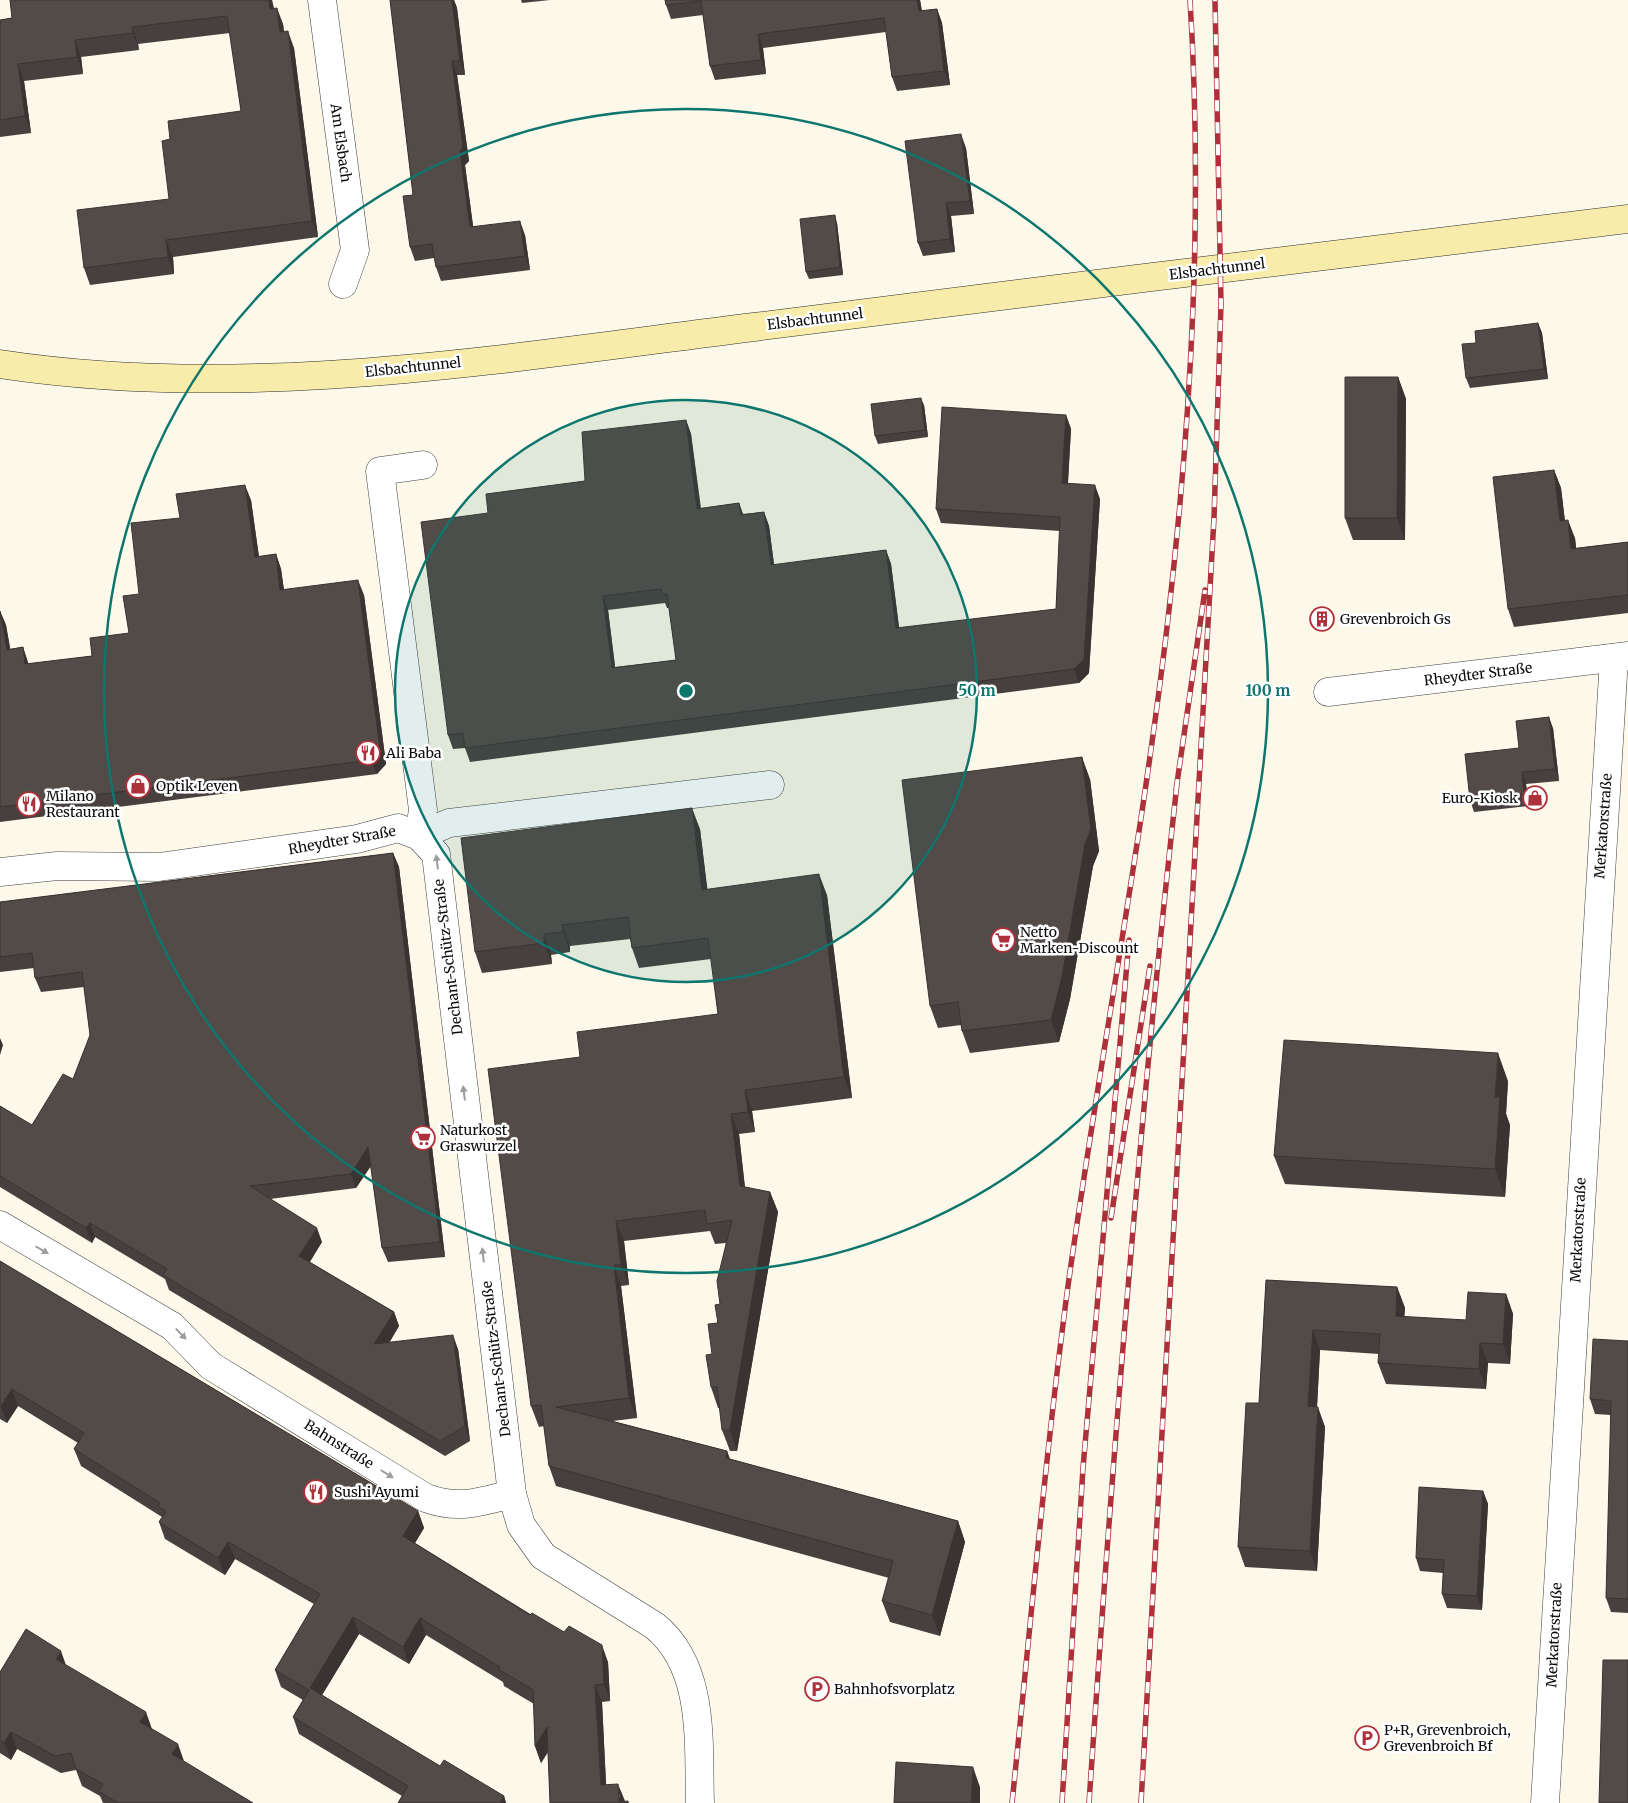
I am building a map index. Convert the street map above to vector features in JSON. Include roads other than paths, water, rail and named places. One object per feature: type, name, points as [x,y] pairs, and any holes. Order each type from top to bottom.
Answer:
[{"type":"main road","name":"Elsbachtunnel","points":[[0,364],[72,373],[182,378],[244,378],[354,373],[594,347],[1628,218]]},
{"type":"street","name":"Am Elsbach","points":[[322,0],[355,250],[343,284]]},
{"type":"street","points":[[419,836],[423,810],[380,470],[423,465]]},
{"type":"street","name":"Rheydter Straße","points":[[1328,692],[1621,657]]},
{"type":"street","name":"Merkatorstraße","points":[[1544,1803],[1579,1197],[1621,657]]},
{"type":"street","points":[[419,836],[449,823],[770,785]]},
{"type":"street","name":"Rheydter Straße","points":[[0,872],[57,866],[160,867],[357,839],[398,828],[419,836]]},
{"type":"street","name":"Dechant-Schütz-Straße","points":[[419,836],[436,854],[512,1494]]},
{"type":"street","name":"Bahnstraße","points":[[0,1226],[172,1326],[211,1366],[426,1498],[444,1505],[466,1505],[512,1494]]},
{"type":"street","points":[[512,1494],[521,1525],[543,1556],[663,1633],[682,1659],[691,1684],[697,1730],[700,1803]]},
{"type":"railway","points":[[1012,1803],[1045,1480],[1068,1286],[1146,786],[1158,703],[1176,542],[1189,387],[1195,233],[1194,78],[1190,0]]},
{"type":"railway","points":[[1141,1803],[1214,518],[1221,304],[1215,0]]},
{"type":"railway","points":[[1176,790],[1205,590]]},
{"type":"railway","points":[[1089,1803],[1127,1293],[1150,1038],[1177,784]]},
{"type":"railway","points":[[1062,1803],[1083,1468],[1129,940]]},
{"type":"railway","points":[[1111,1218],[1150,966]]},
{"type":"place","name":"Grevenbroich Gs","points":[[1322,619]]},
{"type":"place","name":"Ali Baba","points":[[368,753]]},
{"type":"place","name":"Optik Leven","points":[[138,786]]},
{"type":"place","name":"Euro-Kiosk","points":[[1535,798]]},
{"type":"place","name":"Milano Restaurant","points":[[29,804]]},
{"type":"place","name":"Netto Marken-Discount","points":[[1003,940]]},
{"type":"place","name":"Naturkost Graswurzel","points":[[423,1138]]},
{"type":"place","name":"Sushi Ayumi","points":[[316,1492]]},
{"type":"place","name":"Bahnhofsvorplatz","points":[[817,1689]]},
{"type":"place","name":"P+R, Grevenbroich, Grevenbroich Bf","points":[[1367,1738]]}]
